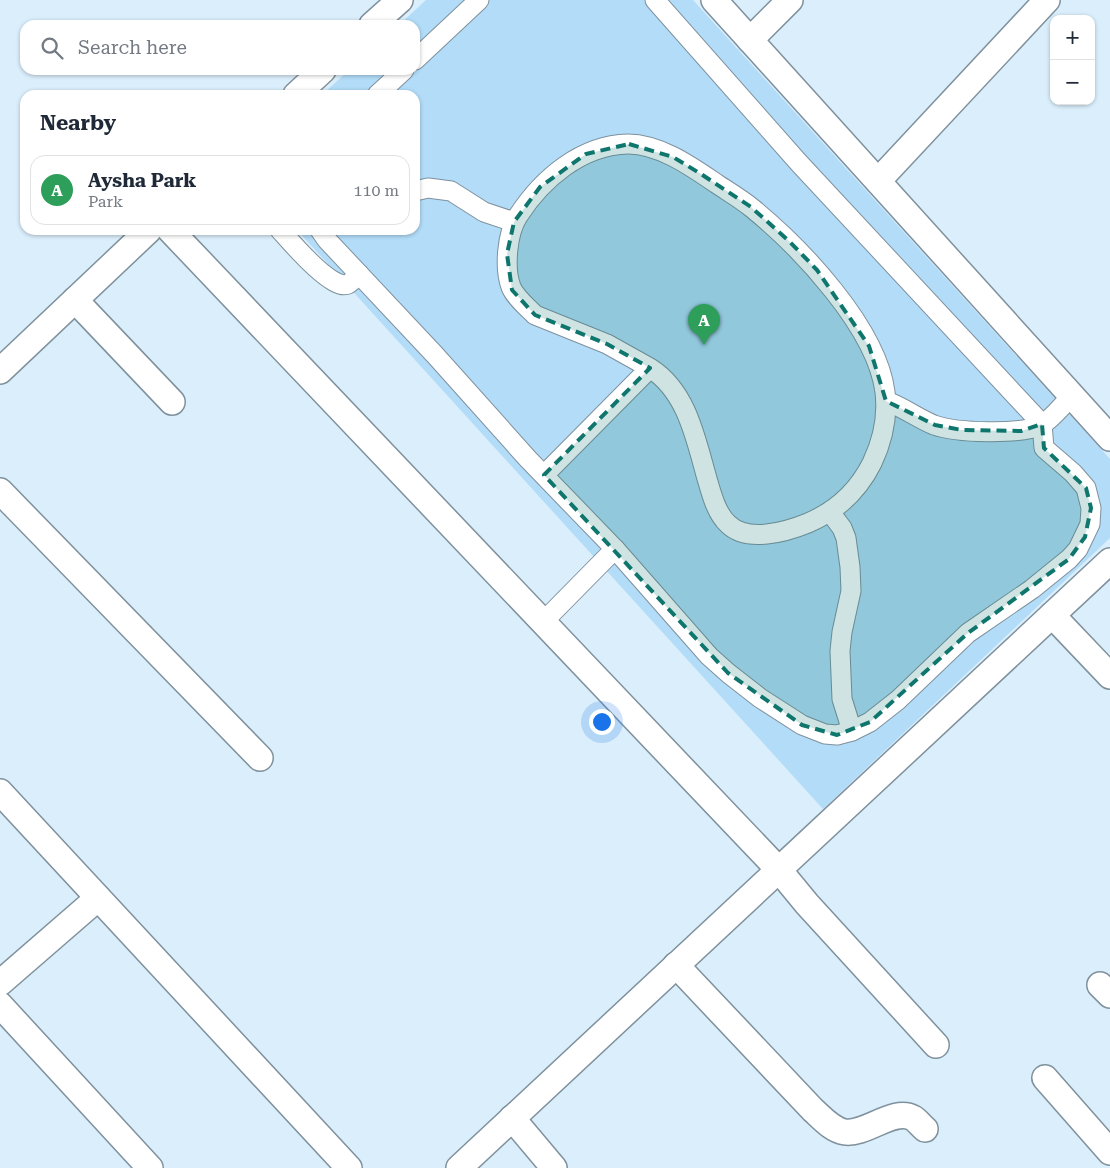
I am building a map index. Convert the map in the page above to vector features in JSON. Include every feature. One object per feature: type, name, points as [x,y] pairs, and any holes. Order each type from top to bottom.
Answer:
[{"type":"street","points":[[378,20],[400,0]]},
{"type":"street","points":[[420,55],[479,0]]},
{"type":"street","points":[[324,235],[544,475],[615,549],[709,656],[728,673],[760,698],[802,725],[824,734],[837,735],[852,731],[870,722],[898,700],[968,633],[1032,589],[1069,560],[1078,549],[1090,524],[1091,508],[1086,488],[1073,473],[1044,448],[1042,424],[799,164],[655,0]]},
{"type":"street","points":[[714,0],[1110,438]]},
{"type":"street","points":[[750,40],[790,0]]},
{"type":"street","points":[[878,181],[1047,0]]},
{"type":"street","points":[[301,90],[318,75]]},
{"type":"street","points":[[382,90],[399,75]]},
{"type":"street","points":[[629,144],[652,148],[673,157],[702,174],[750,207],[789,241],[817,270],[849,313],[869,346],[880,372],[886,401],[885,423],[878,450],[855,490],[830,512],[807,524],[784,530],[762,534],[743,533],[726,523],[712,498],[685,410],[678,396],[668,382],[650,368],[607,344],[535,314],[512,290],[508,274],[507,254],[514,222],[525,206],[540,187],[563,167],[586,154],[606,147],[629,144]]},
{"type":"street","points":[[420,190],[428,188],[450,191],[484,212],[514,222]]},
{"type":"street","points":[[0,371],[144,235]]},
{"type":"street","points":[[175,235],[779,870],[807,904],[936,1045]]},
{"type":"street","points":[[285,235],[323,274],[336,284],[348,284],[359,274]]},
{"type":"street","points":[[75,300],[172,402]]},
{"type":"street","points":[[544,475],[650,368]]},
{"type":"street","points":[[886,401],[902,407],[935,425],[962,430],[1022,431],[1042,424],[1072,396]]},
{"type":"street","points":[[0,491],[260,758]]},
{"type":"street","points":[[830,512],[842,528],[846,538],[850,567],[851,591],[840,651],[842,699],[852,731]]},
{"type":"street","points":[[543,622],[615,549]]},
{"type":"street","points":[[459,1168],[1110,561]]},
{"type":"street","points":[[1052,615],[1110,676]]},
{"type":"street","points":[[0,792],[349,1168]]},
{"type":"street","points":[[0,983],[98,898]]},
{"type":"street","points":[[676,965],[813,1110],[836,1129],[846,1132],[861,1130],[889,1118],[906,1116],[914,1118],[924,1129]]},
{"type":"street","points":[[0,1005],[150,1168]]},
{"type":"street","points":[[1045,1078],[1110,1152]]},
{"type":"street","points":[[512,1118],[554,1168]]},
{"type":"highlighted area","points":[[629,144],[673,157],[751,207],[789,241],[817,270],[869,346],[886,401],[935,425],[962,430],[1021,431],[1042,424],[1044,448],[1086,488],[1091,508],[1085,537],[1069,559],[968,633],[870,722],[837,735],[802,725],[728,673],[544,475],[650,368],[607,344],[535,315],[512,290],[507,254],[514,222],[540,187],[586,154]]},
{"type":"shaded area","points":[[426,0],[693,0],[1110,459],[1110,538],[823,809],[302,235],[420,235],[420,90],[327,90],[344,75],[420,75],[420,20],[404,20]]},
{"type":"place","name":"Aysha Park","points":[[704,345]]}]
